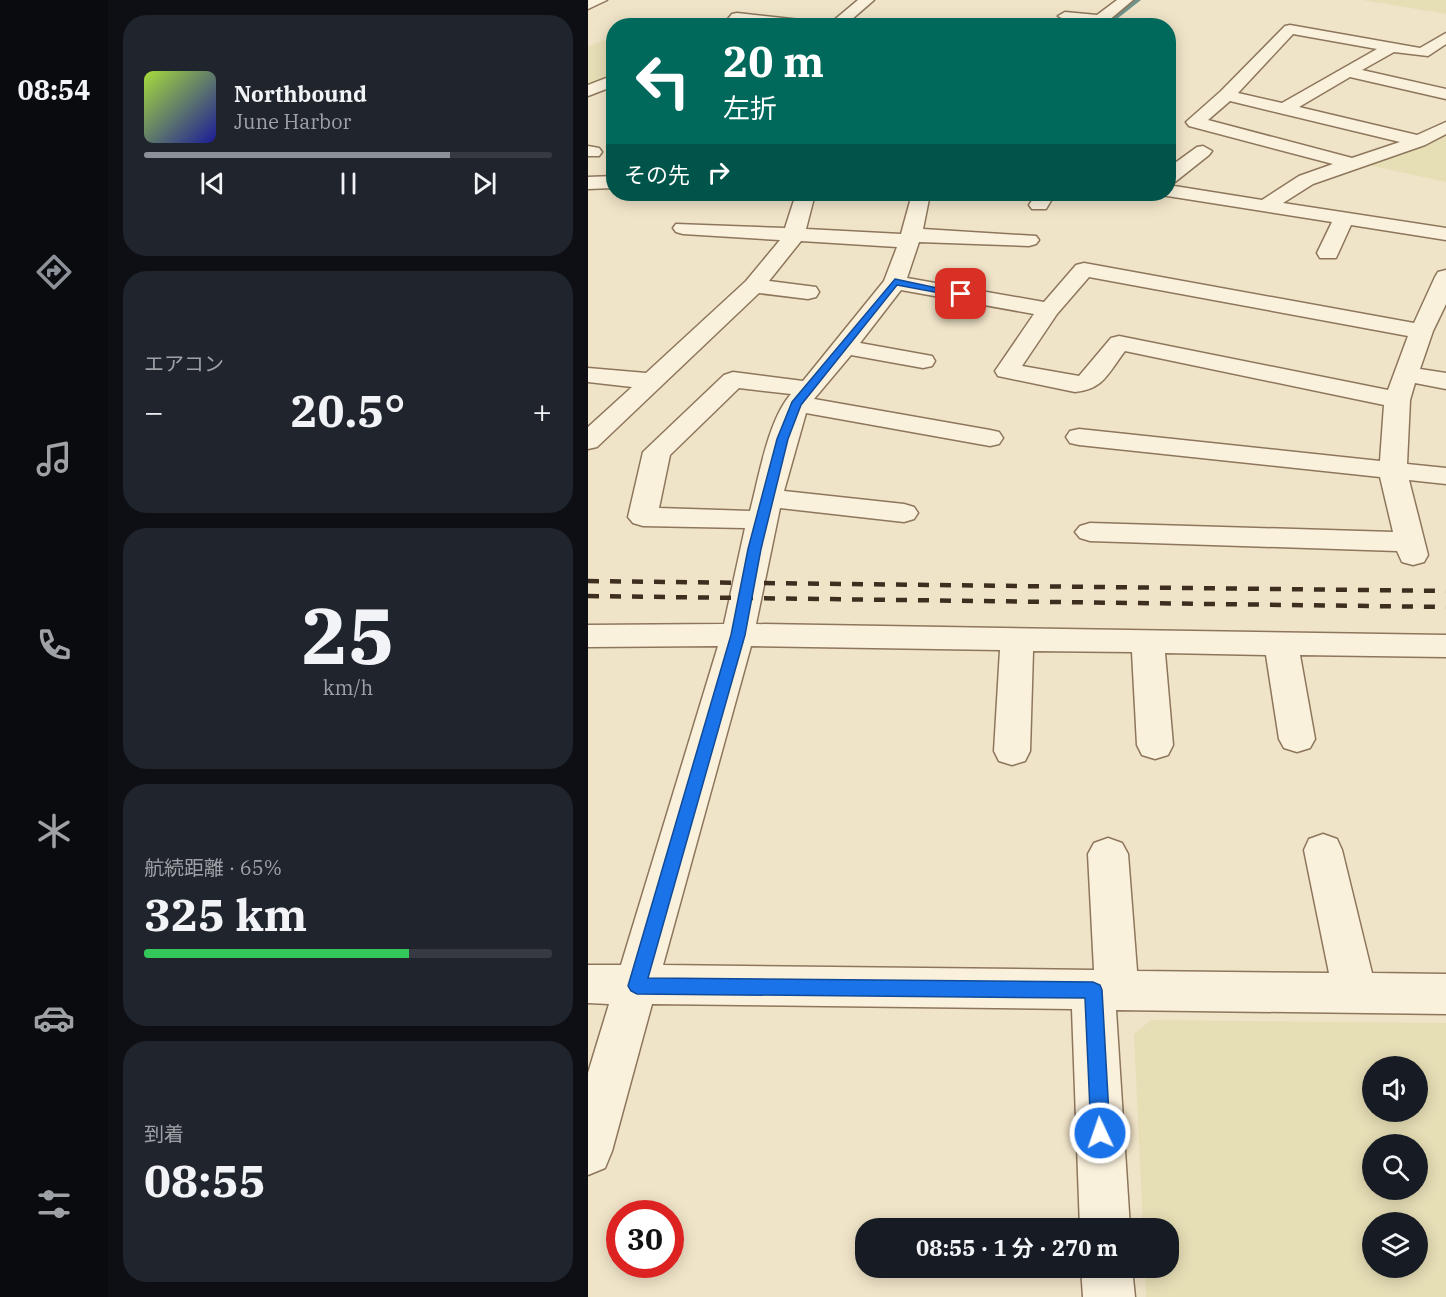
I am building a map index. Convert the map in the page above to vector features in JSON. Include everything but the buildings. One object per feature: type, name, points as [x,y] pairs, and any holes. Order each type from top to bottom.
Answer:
[{"type":"street","points":[[588,5],[600,0]]},
{"type":"street","points":[[736,18],[753,0]]},
{"type":"street","points":[[844,18],[867,0]]},
{"type":"street","points":[[1102,18],[1125,0]]},
{"type":"street","points":[[1065,16],[1074,18]]},
{"type":"street","points":[[1353,164],[1195,122],[1227,95],[1290,29],[1423,53],[1446,37]]},
{"type":"street","points":[[1285,108],[1390,48]]},
{"type":"street","points":[[1429,50],[1446,53]]},
{"type":"street","points":[[1348,72],[1446,94]]},
{"type":"street","points":[[588,91],[606,83]]},
{"type":"street","points":[[1227,95],[1419,141]]},
{"type":"street","points":[[588,100],[605,104]]},
{"type":"street","points":[[1424,122],[1446,127]]},
{"type":"street","points":[[1265,206],[1306,180],[1419,141],[1446,127]]},
{"type":"street","points":[[1176,172],[1203,152]]},
{"type":"street","points":[[588,183],[606,182]]},
{"type":"street","points":[[1176,191],[1343,220],[1446,234]]},
{"type":"street","points":[[588,441],[754,286],[793,237],[803,201]]},
{"type":"street","points":[[588,1151],[738,635],[754,549],[783,439],[803,397],[895,282],[919,201]]},
{"type":"street","points":[[1328,253],[1343,220]]},
{"type":"street","points":[[683,228],[793,237],[1029,240]]},
{"type":"street","points":[[1397,400],[1119,343],[1087,383],[1075,384],[1007,371],[1048,310],[1084,270],[1430,327]]},
{"type":"street","points":[[895,282],[1048,310]]},
{"type":"street","points":[[1090,532],[1411,548],[1393,472],[1397,400],[1406,374],[1430,327],[1446,283]]},
{"type":"street","points":[[754,286],[808,292]]},
{"type":"street","points":[[845,347],[924,361]]},
{"type":"street","points":[[1406,374],[1446,381]]},
{"type":"street","points":[[588,375],[653,381]]},
{"type":"street","points":[[904,513],[766,509],[643,518],[651,470],[657,452],[733,380],[990,438]]},
{"type":"street","points":[[1079,437],[1446,476]]},
{"type":"street","points":[[588,636],[738,635],[1446,646]]},
{"type":"street","points":[[1012,751],[1017,639]]},
{"type":"street","points":[[1148,641],[1155,744]]},
{"type":"street","points":[[1281,643],[1297,739]]},
{"type":"street","points":[[1323,850],[1355,993]]},
{"type":"street","points":[[1105,1218],[1105,990],[1108,854]]},
{"type":"street","points":[[588,984],[1446,994]]},
{"type":"street","points":[[1108,1278],[1109,1297]]},
{"type":"shaded area","points":[[1362,0],[1446,0],[1446,14]]},
{"type":"shaded area","points":[[606,40],[606,79],[588,87],[588,47]]},
{"type":"shaded area","points":[[1446,134],[1446,182],[1368,165],[1416,146]]},
{"type":"shaded area","points":[[1151,1020],[1446,1023],[1446,1297],[1146,1297],[1145,1278],[1179,1278],[1179,1218],[1143,1218],[1134,1034]]},
{"type":"waterway","points":[[1114,18],[1138,0]]},
{"type":"railway","points":[[588,581],[1446,591]]},
{"type":"railway","points":[[588,596],[1446,607]]},
{"type":"route","points":[[961,294],[895,282],[856,333],[796,404],[783,439],[764,520],[754,549],[738,635],[637,986],[1093,990],[1100,1133]]}]
